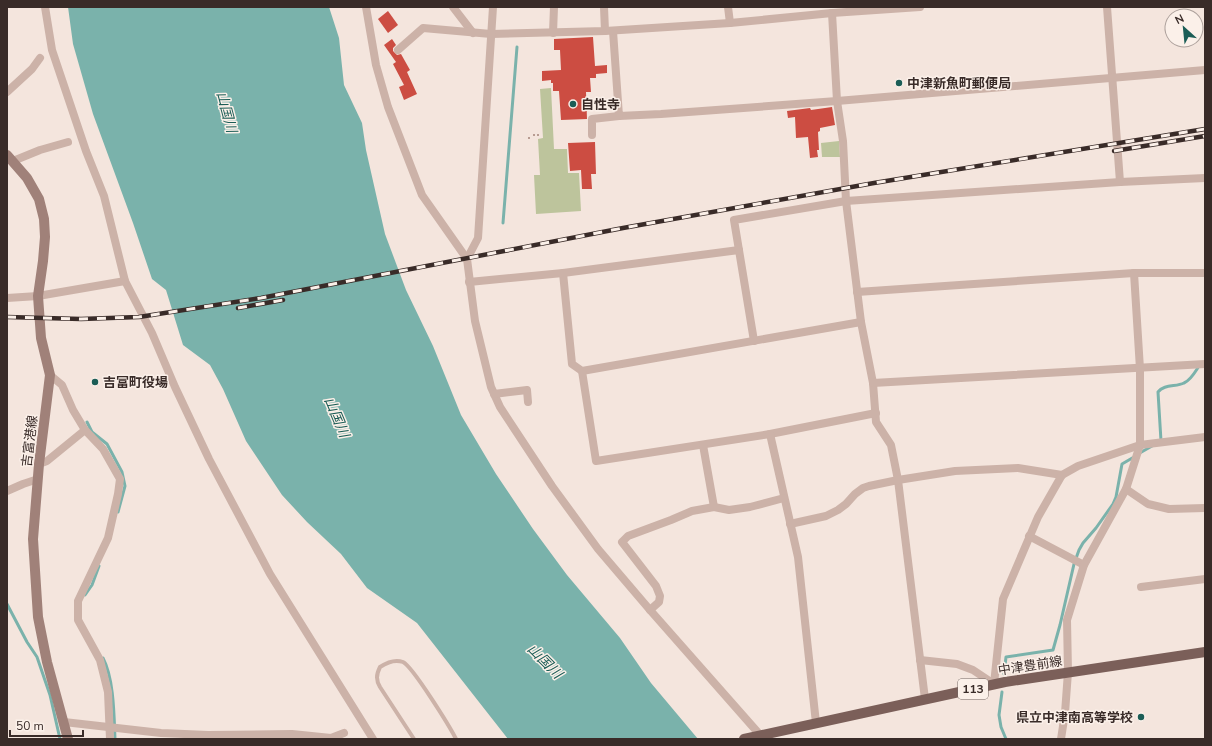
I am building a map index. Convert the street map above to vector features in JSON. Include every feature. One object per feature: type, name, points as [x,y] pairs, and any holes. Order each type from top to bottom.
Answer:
[{"type":"main road","name":"吉富港線","points":[[10,158],[27,178],[39,199],[44,219],[45,236],[38,296],[41,338],[50,376],[39,464],[33,539],[38,617],[47,662],[68,739]]},
{"type":"main road","name":"中津豊前線","points":[[744,739],[994,684],[1205,652]]},
{"type":"street","points":[[45,7],[52,50],[86,151],[104,196],[125,281],[152,333],[209,460],[270,574],[373,739]]},
{"type":"street","points":[[366,7],[376,65],[388,106],[422,195],[467,259],[475,321],[491,388],[500,407],[561,498],[598,549],[761,736]]},
{"type":"street","points":[[453,7],[473,33]]},
{"type":"street","points":[[467,259],[478,238],[493,7]]},
{"type":"street","points":[[553,33],[554,7]]},
{"type":"street","points":[[604,7],[609,31],[619,116]]},
{"type":"street","points":[[728,7],[730,23]]},
{"type":"street","points":[[398,50],[423,28],[491,34],[609,31],[730,23],[832,13],[920,7]]},
{"type":"street","points":[[1107,7],[1120,182]]},
{"type":"street","points":[[832,13],[837,101],[843,141],[846,201],[861,322],[873,383],[876,422],[891,445],[898,480],[924,700]]},
{"type":"street","points":[[7,92],[32,69],[40,58]]},
{"type":"street","points":[[592,135],[592,119],[619,116],[837,101],[1205,70]]},
{"type":"street","points":[[10,158],[68,142]]},
{"type":"street","points":[[754,341],[734,220],[846,201],[1120,182],[1205,178]]},
{"type":"street","points":[[469,282],[563,273],[739,250]]},
{"type":"street","points":[[563,273],[572,364],[582,371],[861,322]]},
{"type":"street","points":[[857,292],[1134,273],[1205,273]]},
{"type":"street","points":[[1061,739],[1065,713],[1068,672],[1067,620],[1084,566],[1126,489],[1140,445],[1140,369],[1134,273]]},
{"type":"street","points":[[7,298],[38,296],[125,281]]},
{"type":"street","points":[[873,383],[1140,369],[1205,364]]},
{"type":"street","points":[[582,371],[596,461],[770,434],[876,413]]},
{"type":"street","points":[[50,376],[62,385],[73,410],[85,430],[103,449],[120,479],[108,538],[78,601],[78,620],[100,660],[108,692],[110,739]]},
{"type":"street","points":[[494,394],[526,390],[528,402]]},
{"type":"street","points":[[39,464],[47,461],[85,430]]},
{"type":"street","points":[[770,434],[798,557],[816,723]]},
{"type":"street","points":[[920,660],[957,664],[973,670],[994,684],[1003,599],[1038,517],[1062,475],[1078,466],[1140,445],[1205,437]]},
{"type":"street","points":[[703,444],[714,506]]},
{"type":"street","points":[[790,524],[826,516],[846,504],[863,488],[898,480],[955,471],[1018,468],[1062,475]]},
{"type":"street","points":[[7,491],[38,479]]},
{"type":"street","points":[[1126,489],[1148,504],[1168,509],[1205,508]]},
{"type":"street","points":[[650,610],[659,602],[660,596],[656,586],[622,542],[628,536],[692,511],[714,506],[729,510],[750,507],[784,498]]},
{"type":"street","points":[[1029,536],[1084,566]]},
{"type":"street","points":[[1141,587],[1205,578]]},
{"type":"street","points":[[64,722],[161,733],[208,735],[292,734],[331,738],[344,733]]},
{"type":"lane","points":[[414,739],[377,681],[380,668],[393,661],[401,661],[406,664],[419,681],[456,739]]},
{"type":"path","points":[[533,135],[539,135]]},
{"type":"green space","points":[[551,88],[554,149],[567,149],[568,173],[579,173],[581,211],[536,214],[534,175],[540,175],[538,139],[543,138],[540,89]]},
{"type":"green space","points":[[839,141],[840,157],[822,157],[821,143]]},
{"type":"water","name":"山国川","points":[[68,7],[329,7],[339,38],[344,85],[362,123],[366,150],[385,234],[406,290],[433,346],[461,415],[496,474],[533,529],[567,575],[620,638],[651,683],[698,739],[508,739],[417,623],[367,588],[341,554],[307,522],[282,495],[246,441],[223,389],[210,365],[183,345],[166,290],[152,279],[93,114],[73,44]]},
{"type":"building","points":[[388,11],[398,25],[388,33],[378,19]]},
{"type":"building","points":[[593,37],[595,66],[607,65],[607,73],[596,74],[596,78],[590,78],[591,92],[586,92],[587,119],[561,120],[559,91],[553,91],[553,83],[551,83],[551,80],[542,81],[542,71],[561,70],[560,50],[554,50],[554,39]]},
{"type":"building","points":[[392,39],[396,45],[393,48],[393,51],[397,55],[401,54],[410,70],[407,72],[417,94],[404,100],[399,87],[404,85],[393,64],[396,62],[384,45]]},
{"type":"building","points":[[832,107],[835,125],[820,128],[820,131],[818,132],[818,157],[810,158],[808,137],[796,138],[795,117],[788,118],[787,111]]},
{"type":"building","points":[[595,142],[596,174],[591,174],[592,189],[582,189],[581,170],[570,171],[568,143]]},
{"type":"waterway","points":[[503,223],[517,47]]},
{"type":"waterway","points":[[1161,441],[1158,392],[1163,388],[1186,382],[1193,376],[1199,366]]},
{"type":"waterway","points":[[87,422],[92,432],[107,444],[122,472],[125,486],[118,512]]},
{"type":"waterway","points":[[1138,454],[1152,446]]},
{"type":"waterway","points":[[1004,674],[1006,657],[1053,650],[1074,564],[1079,550],[1113,504],[1116,497],[1122,464],[1134,457]]},
{"type":"waterway","points":[[85,595],[92,585],[99,566]]},
{"type":"waterway","points":[[7,604],[27,642],[37,657],[50,695],[60,739]]},
{"type":"waterway","points":[[103,658],[107,667],[111,687],[114,708],[115,739]]},
{"type":"waterway","points":[[1002,692],[999,715],[1001,727],[1006,739]]},
{"type":"railway","points":[[7,317],[81,319],[139,317],[261,298],[623,228],[874,183],[1205,129]]},
{"type":"railway","points":[[1114,151],[1205,136]]},
{"type":"railway","points":[[238,308],[283,300]]},
{"type":"place","name":"中津新魚町郵便局","points":[[899,83]]},
{"type":"place","name":"自性寺","points":[[573,104]]},
{"type":"place","name":"吉富町役場","points":[[95,382]]},
{"type":"place","name":"県立中津南高等学校","points":[[1141,717]]}]
